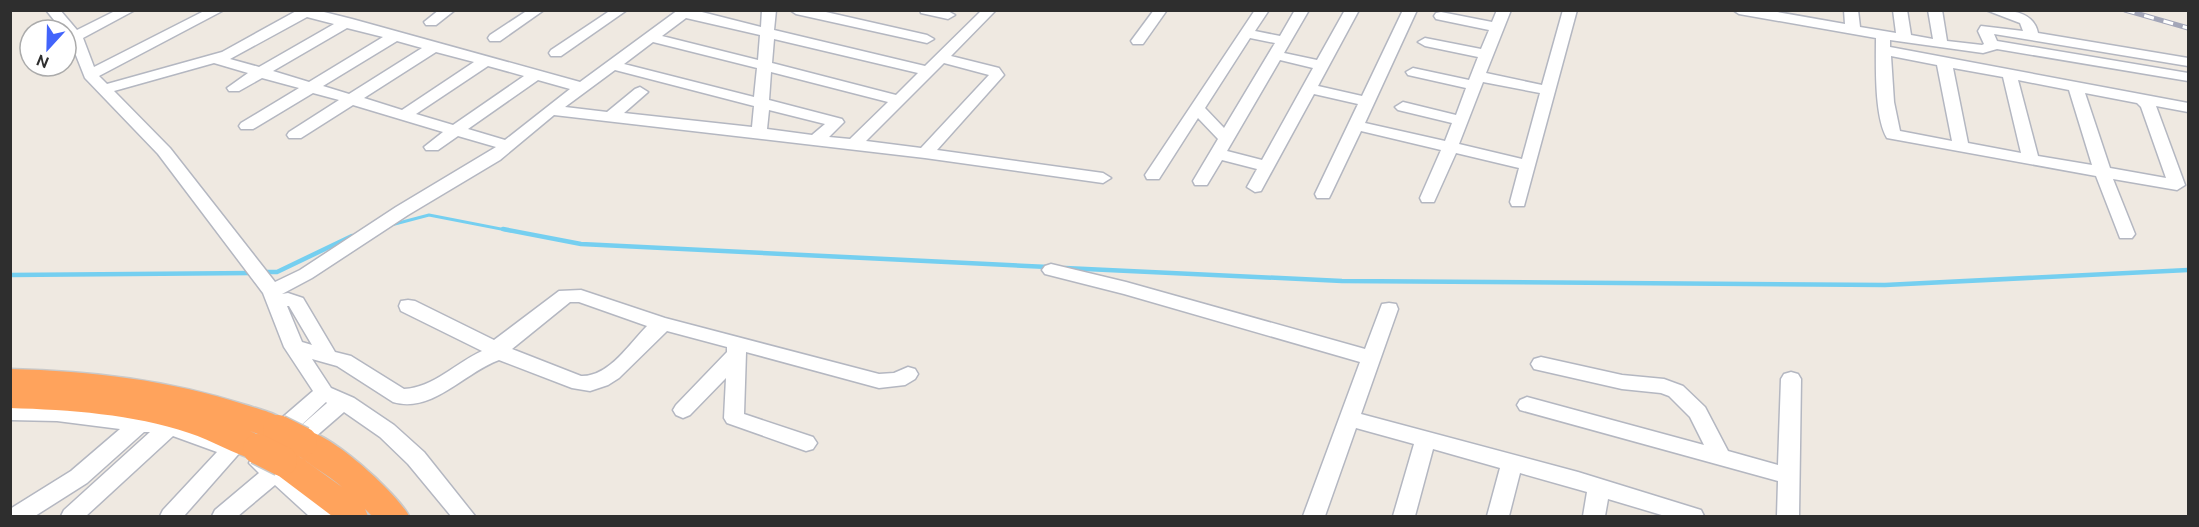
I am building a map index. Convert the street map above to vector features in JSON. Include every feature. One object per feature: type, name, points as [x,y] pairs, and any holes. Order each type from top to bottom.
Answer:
[{"type":"highway","points":[[10,380],[60,380],[177,396],[211,404],[268,453],[339,502],[352,516]]},
{"type":"highway","points":[[10,397],[125,405],[186,419],[233,436],[268,453],[327,456],[369,489],[392,516]]},
{"type":"street","points":[[78,35],[129,10]]},
{"type":"street","points":[[90,75],[218,10]]},
{"type":"street","points":[[431,22],[450,10]]},
{"type":"street","points":[[495,38],[538,10]]},
{"type":"street","points":[[556,53],[621,10]]},
{"type":"street","points":[[759,133],[770,10]]},
{"type":"street","points":[[796,10],[927,39]]},
{"type":"street","points":[[926,10],[948,15]]},
{"type":"street","points":[[854,144],[990,10]]},
{"type":"street","points":[[1138,41],[1161,10]]},
{"type":"street","points":[[1153,175],[1262,10]]},
{"type":"street","points":[[1201,182],[1302,10]]},
{"type":"street","points":[[1255,187],[1352,10]]},
{"type":"street","points":[[1323,194],[1410,10]]},
{"type":"street","points":[[1428,198],[1451,148],[1459,120],[1504,10]]},
{"type":"street","points":[[1518,202],[1570,10]]},
{"type":"street","points":[[1739,10],[1803,16],[1853,30],[1883,43],[1944,62],[2188,107]]},
{"type":"street","points":[[1851,10],[1853,30]]},
{"type":"street","points":[[1899,10],[1904,39]]},
{"type":"street","points":[[1935,10],[1941,45]]},
{"type":"street","points":[[1992,10],[2025,20],[2029,24],[2031,36]]},
{"type":"street","points":[[104,89],[216,59],[242,48],[308,11],[394,37],[581,87]]},
{"type":"street","points":[[266,284],[306,274],[383,223],[485,164],[581,87],[686,12],[927,71]]},
{"type":"street","points":[[1441,16],[1497,27]]},
{"type":"street","points":[[234,88],[347,22]]},
{"type":"street","points":[[1992,45],[1986,29],[2188,62]]},
{"type":"street","points":[[1245,33],[1284,41]]},
{"type":"street","points":[[247,126],[394,37]]},
{"type":"street","points":[[650,37],[899,100]]},
{"type":"street","points":[[1883,43],[1904,39],[1983,49],[1992,45],[2188,77]]},
{"type":"street","points":[[1425,42],[1486,54]]},
{"type":"street","points":[[1883,43],[1889,118],[1893,135],[2177,186],[2148,105],[2142,99]]},
{"type":"street","points":[[78,44],[90,75],[164,151],[266,284],[294,347],[334,397],[368,416],[409,451],[464,516]]},
{"type":"street","points":[[295,135],[434,47]]},
{"type":"street","points":[[1275,55],[1321,65]]},
{"type":"street","points":[[925,153],[997,75],[994,71],[940,58]]},
{"type":"street","points":[[216,59],[508,146]]},
{"type":"street","points":[[404,115],[486,61]]},
{"type":"street","points":[[1944,62],[1961,147]]},
{"type":"street","points":[[611,65],[836,123],[817,140]]},
{"type":"street","points":[[1413,72],[1547,90]]},
{"type":"street","points":[[2010,73],[2031,160]]},
{"type":"street","points":[[432,147],[536,74]]},
{"type":"street","points":[[2075,85],[2103,173],[2126,234]]},
{"type":"street","points":[[1309,88],[1368,102]]},
{"type":"street","points":[[610,117],[640,92]]},
{"type":"street","points":[[1196,107],[1227,139]]},
{"type":"street","points":[[1403,107],[1459,120]]},
{"type":"street","points":[[551,110],[854,144],[1102,178]]},
{"type":"street","points":[[1355,125],[1527,165]]},
{"type":"street","points":[[1218,154],[1266,166]]},
{"type":"street","points":[[1051,270],[1126,288],[1371,358]]},
{"type":"street","points":[[266,284],[296,302],[327,354]]},
{"type":"street","points":[[294,347],[327,354],[351,364],[400,397],[407,398],[427,390],[500,351],[566,295],[581,296],[662,324],[675,324],[736,349],[879,381],[898,380],[908,374]]},
{"type":"street","points":[[408,306],[500,351],[579,383],[593,385],[610,376],[662,324]]},
{"type":"street","points":[[1314,516],[1389,309]]},
{"type":"street","points":[[683,410],[736,349]]},
{"type":"street","points":[[736,349],[734,418],[806,443]]},
{"type":"street","points":[[1541,364],[1622,381],[1664,386],[1676,391],[1698,412],[1721,458]]},
{"type":"street","points":[[1788,516],[1791,380]]},
{"type":"street","points":[[171,516],[268,453],[334,397]]},
{"type":"street","points":[[1527,405],[1789,476]]},
{"type":"street","points":[[10,412],[57,413],[170,427],[268,453],[321,516]]},
{"type":"street","points":[[1349,418],[1512,462],[1693,516]]},
{"type":"street","points":[[18,516],[79,477],[140,423]]},
{"type":"street","points":[[72,516],[170,427]]},
{"type":"street","points":[[1404,516],[1426,438]]},
{"type":"street","points":[[223,516],[268,453]]},
{"type":"street","points":[[1498,516],[1512,462]]},
{"type":"street","points":[[1594,516],[1599,488]]},
{"type":"waterway","points":[[391,225],[429,215],[511,231]]},
{"type":"waterway","points":[[503,229],[581,244],[1048,267]]},
{"type":"waterway","points":[[263,272],[277,272],[352,236]]},
{"type":"waterway","points":[[1065,268],[1342,281],[1885,285],[2188,270]]},
{"type":"waterway","points":[[10,275],[253,273]]},
{"type":"railway","points":[[2125,10],[2188,28]]}]
